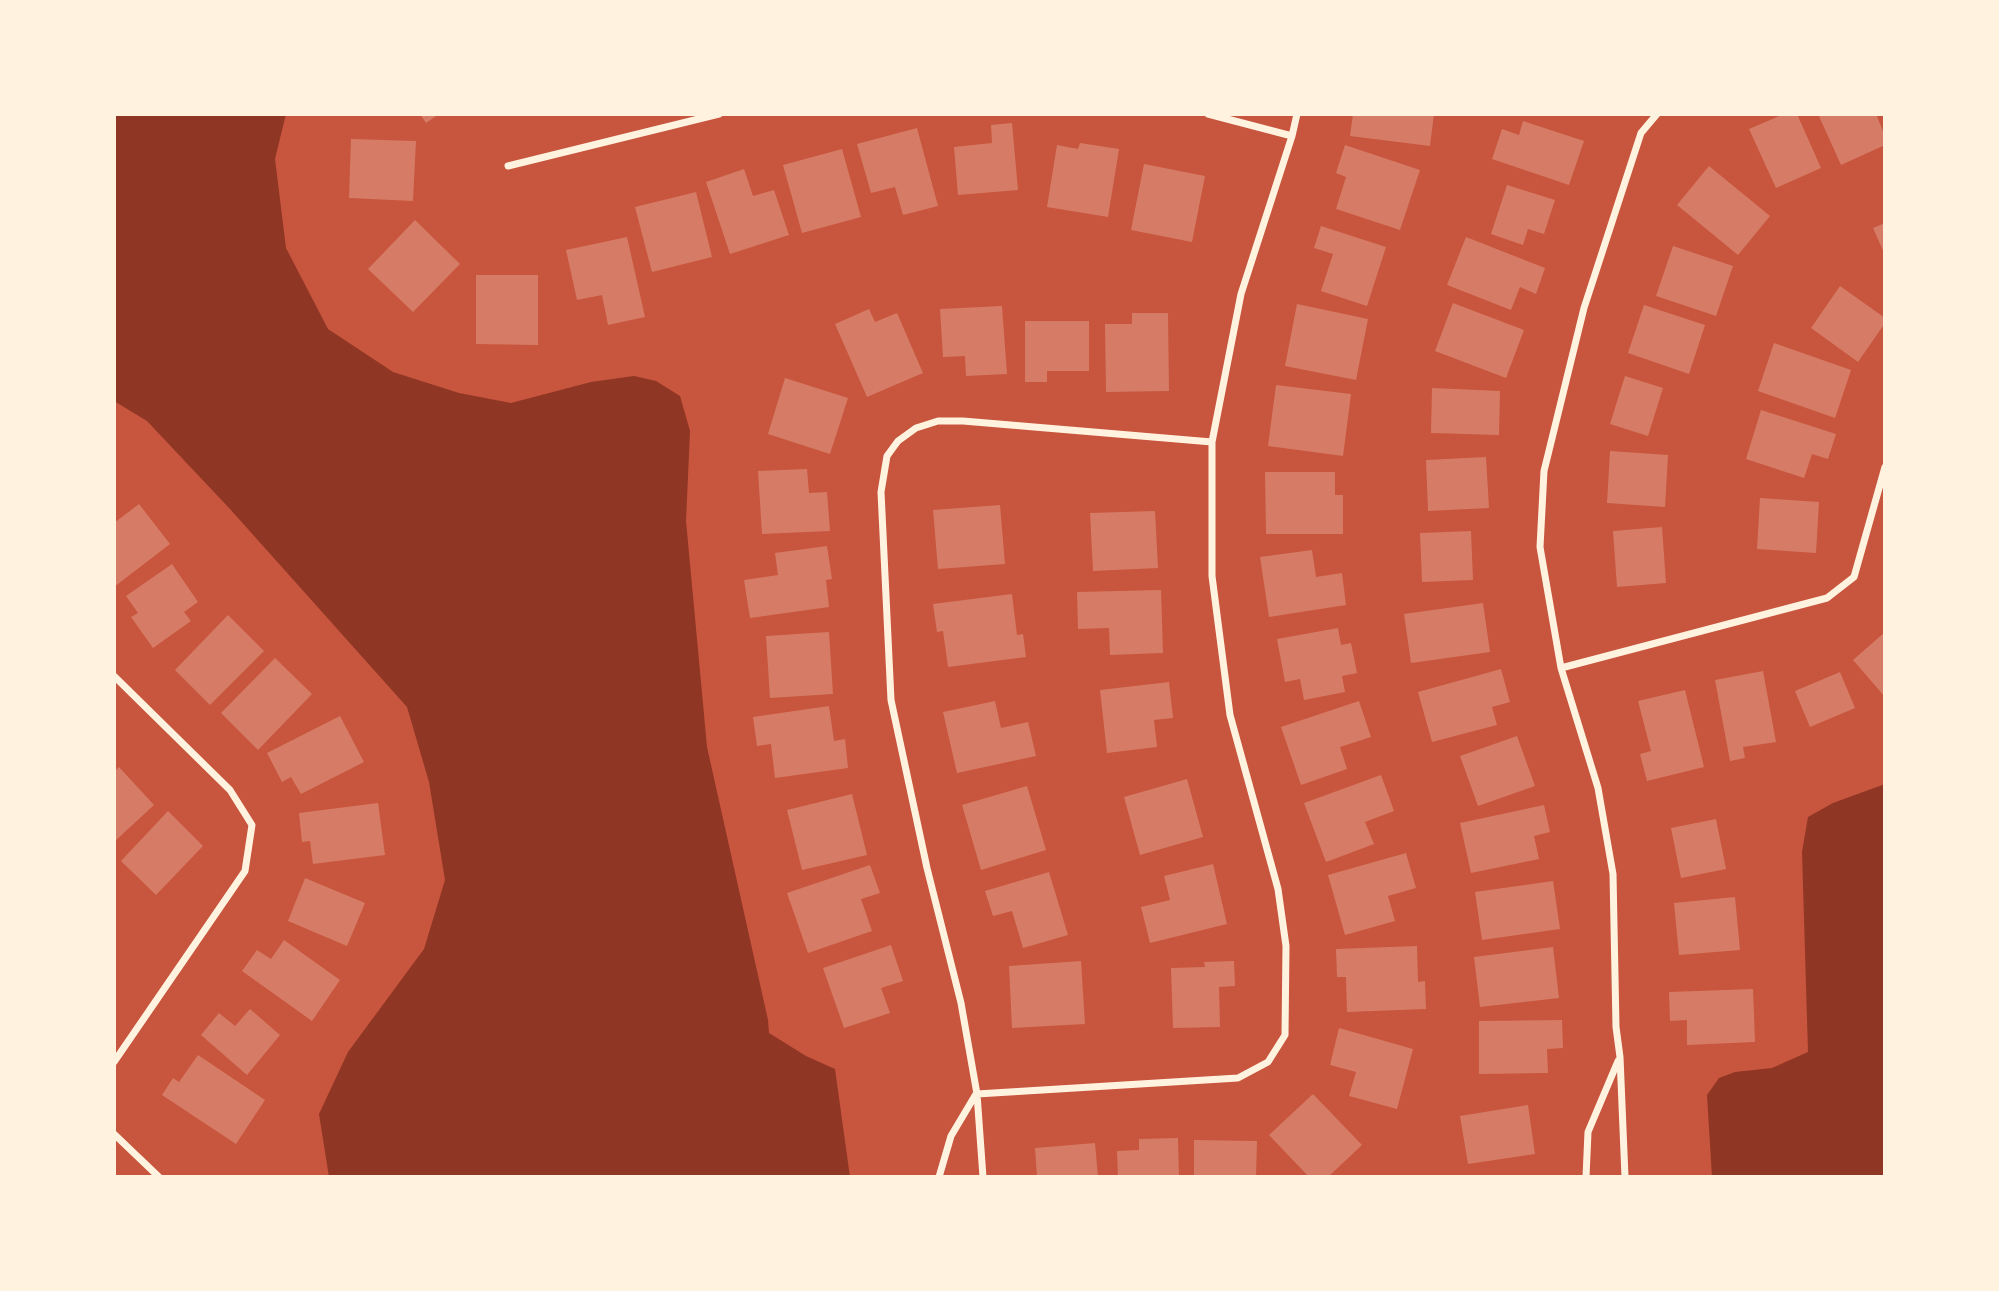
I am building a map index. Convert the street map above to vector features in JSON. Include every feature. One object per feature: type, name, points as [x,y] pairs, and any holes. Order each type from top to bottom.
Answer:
[{"type":"street","points":[[508,166],[719,114]]},
{"type":"street","points":[[1208,114],[1292,136]]},
{"type":"street","points":[[976,1094],[1238,1078],[1268,1062],[1285,1035],[1286,946],[1278,889],[1230,715],[1212,576],[1212,442],[1241,294],[1297,114]]},
{"type":"street","points":[[1625,1177],[1620,1057],[1616,1027],[1613,874],[1598,788],[1561,668],[1540,547],[1544,471],[1584,308],[1641,133],[1657,114]]},
{"type":"street","points":[[982,1177],[976,1094],[961,1003],[891,700],[881,492],[887,456],[898,441],[916,428],[938,421],[1212,442]]},
{"type":"street","points":[[1561,668],[1827,598],[1854,577],[1885,467]]},
{"type":"street","points":[[114,676],[230,790],[252,825],[245,871],[114,1062]]},
{"type":"street","points":[[1586,1177],[1588,1132],[1620,1057]]},
{"type":"street","points":[[939,1177],[951,1136],[976,1094]]},
{"type":"street","points":[[114,1134],[159,1177]]},
{"type":"shaded area","points":[[114,114],[286,114],[275,159],[286,248],[328,329],[393,372],[459,393],[511,403],[591,382],[634,376],[656,381],[680,396],[690,431],[686,521],[707,747],[769,1033],[806,1056],[835,1069],[850,1177],[329,1177],[319,1114],[348,1052],[424,949],[445,880],[429,782],[407,707],[230,509],[147,421],[114,401]]},
{"type":"shaded area","points":[[1885,784],[1885,1177],[1712,1177],[1707,1095],[1719,1078],[1735,1072],[1772,1068],[1808,1052],[1802,852],[1808,817],[1833,803]]},
{"type":"building","points":[[420,114],[439,114],[426,123]]},
{"type":"building","points":[[1353,114],[1434,114],[1430,146],[1350,136]]},
{"type":"building","points":[[1784,114],[1797,114],[1821,168],[1776,188],[1749,129]]},
{"type":"building","points":[[1818,114],[1876,114],[1885,136],[1885,145],[1841,165]]},
{"type":"building","points":[[1523,121],[1584,141],[1569,185],[1492,159],[1502,129],[1519,135]]},
{"type":"building","points":[[1012,123],[1018,190],[958,195],[954,147],[992,143],[991,125]]},
{"type":"building","points":[[917,128],[938,206],[903,215],[895,187],[871,193],[857,144]]},
{"type":"building","points":[[351,139],[416,141],[413,201],[349,198]]},
{"type":"building","points":[[1080,143],[1119,149],[1108,217],[1047,207],[1057,145],[1078,149]]},
{"type":"building","points":[[1345,145],[1420,170],[1400,230],[1336,209],[1346,177],[1336,173]]},
{"type":"building","points":[[842,149],[861,217],[802,233],[783,165]]},
{"type":"building","points":[[1144,164],[1205,176],[1192,242],[1131,230]]},
{"type":"building","points":[[1709,166],[1770,216],[1738,255],[1677,205]]},
{"type":"building","points":[[744,169],[753,196],[774,190],[789,235],[730,254],[706,182]]},
{"type":"building","points":[[1507,185],[1555,200],[1544,234],[1528,229],[1523,245],[1491,234]]},
{"type":"building","points":[[696,192],[712,257],[652,272],[635,207]]},
{"type":"building","points":[[415,220],[460,264],[413,312],[368,269]]},
{"type":"building","points":[[1885,223],[1885,255],[1873,228]]},
{"type":"building","points":[[1321,226],[1386,247],[1367,306],[1321,291],[1333,254],[1314,248]]},
{"type":"building","points":[[627,237],[645,317],[608,325],[602,295],[577,300],[566,250]]},
{"type":"building","points":[[1466,237],[1545,268],[1536,294],[1520,287],[1511,310],[1447,285]]},
{"type":"building","points":[[1673,246],[1733,266],[1716,316],[1656,296]]},
{"type":"building","points":[[476,275],[538,275],[538,345],[476,344]]},
{"type":"building","points":[[1840,286],[1885,318],[1885,323],[1858,362],[1811,328]]},
{"type":"building","points":[[1453,303],[1524,330],[1506,378],[1435,351]]},
{"type":"building","points":[[1297,304],[1368,319],[1356,380],[1285,366]]},
{"type":"building","points":[[1644,305],[1705,325],[1689,374],[1628,353]]},
{"type":"building","points":[[1002,306],[1007,374],[966,376],[965,356],[943,357],[940,309]]},
{"type":"building","points":[[869,309],[875,322],[897,313],[923,373],[867,397],[835,324]]},
{"type":"building","points":[[1132,313],[1168,313],[1169,391],[1106,392],[1105,324],[1132,324]]},
{"type":"building","points":[[1025,321],[1089,321],[1089,371],[1047,371],[1047,382],[1025,382]]},
{"type":"building","points":[[1774,343],[1851,370],[1835,418],[1758,391]]},
{"type":"building","points":[[1625,376],[1663,388],[1648,436],[1610,424]]},
{"type":"building","points":[[785,378],[848,398],[830,454],[768,434]]},
{"type":"building","points":[[1276,385],[1351,394],[1343,456],[1268,446]]},
{"type":"building","points":[[1432,388],[1500,391],[1499,435],[1431,433]]},
{"type":"building","points":[[1761,410],[1836,434],[1828,459],[1812,454],[1804,478],[1746,459]]},
{"type":"building","points":[[1610,451],[1668,455],[1665,507],[1607,503]]},
{"type":"building","points":[[1486,457],[1489,508],[1428,511],[1426,460]]},
{"type":"building","points":[[807,469],[809,493],[827,492],[830,531],[762,534],[758,471]]},
{"type":"building","points":[[1265,472],[1335,472],[1335,495],[1343,495],[1343,534],[1266,534]]},
{"type":"building","points":[[1760,498],[1819,502],[1816,553],[1757,549]]},
{"type":"building","points":[[139,504],[170,544],[114,587],[114,523]]},
{"type":"building","points":[[1000,505],[1005,564],[938,569],[933,510]]},
{"type":"building","points":[[1155,511],[1158,568],[1093,571],[1090,513]]},
{"type":"building","points":[[1662,527],[1666,583],[1617,587],[1613,531]]},
{"type":"building","points":[[1471,531],[1473,580],[1422,582],[1420,533]]},
{"type":"building","points":[[827,546],[832,579],[826,580],[829,607],[750,618],[744,580],[778,575],[775,553]]},
{"type":"building","points":[[1312,550],[1316,577],[1342,573],[1346,605],[1269,617],[1260,557]]},
{"type":"building","points":[[172,564],[198,602],[184,612],[191,621],[153,648],[131,617],[138,613],[126,596]]},
{"type":"building","points":[[1161,590],[1163,653],[1110,655],[1109,628],[1078,629],[1077,592]]},
{"type":"building","points":[[1012,594],[1017,635],[1023,634],[1026,657],[948,667],[943,631],[937,632],[933,604]]},
{"type":"building","points":[[1483,603],[1490,652],[1411,663],[1404,614]]},
{"type":"building","points":[[228,615],[264,651],[210,705],[175,670]]},
{"type":"building","points":[[1338,628],[1341,645],[1351,643],[1357,673],[1342,676],[1345,692],[1304,700],[1300,679],[1285,682],[1277,639]]},
{"type":"building","points":[[829,632],[833,694],[770,698],[766,636]]},
{"type":"building","points":[[1885,632],[1885,697],[1853,660]]},
{"type":"building","points":[[275,658],[312,694],[258,750],[221,713]]},
{"type":"building","points":[[1501,669],[1510,702],[1492,707],[1497,725],[1432,742],[1418,692]]},
{"type":"building","points":[[1763,671],[1776,742],[1743,747],[1745,758],[1730,761],[1715,680]]},
{"type":"building","points":[[1840,672],[1855,708],[1810,727],[1795,691]]},
{"type":"building","points":[[1169,682],[1173,718],[1154,720],[1157,747],[1107,753],[1100,690]]},
{"type":"building","points":[[1685,690],[1704,767],[1647,781],[1640,754],[1651,751],[1638,701]]},
{"type":"building","points":[[995,701],[1001,728],[1028,722],[1036,756],[957,773],[943,712]]},
{"type":"building","points":[[1359,701],[1371,737],[1340,747],[1347,769],[1301,785],[1281,727]]},
{"type":"building","points":[[829,706],[834,741],[845,739],[848,768],[775,778],[771,744],[757,746],[753,717]]},
{"type":"building","points":[[340,716],[364,762],[301,794],[291,777],[282,782],[267,753]]},
{"type":"building","points":[[1517,736],[1535,786],[1478,806],[1460,756]]},
{"type":"building","points":[[119,767],[154,805],[114,842],[114,772]]},
{"type":"building","points":[[1381,775],[1394,811],[1365,822],[1374,844],[1326,862],[1304,803]]},
{"type":"building","points":[[1187,779],[1203,837],[1140,855],[1124,797]]},
{"type":"building","points":[[1027,786],[1046,850],[981,870],[962,805]]},
{"type":"building","points":[[852,794],[867,855],[802,870],[787,810]]},
{"type":"building","points":[[378,803],[385,855],[313,864],[310,841],[302,842],[299,813]]},
{"type":"building","points":[[1544,805],[1550,832],[1534,836],[1539,859],[1471,873],[1460,823]]},
{"type":"building","points":[[168,811],[203,846],[156,895],[121,861]]},
{"type":"building","points":[[1716,819],[1726,869],[1681,878],[1671,828]]},
{"type":"building","points":[[1406,853],[1416,888],[1388,896],[1395,921],[1345,935],[1328,875]]},
{"type":"building","points":[[1213,864],[1227,924],[1150,943],[1141,907],[1170,900],[1164,876]]},
{"type":"building","points":[[870,865],[880,893],[861,899],[872,931],[808,953],[787,893]]},
{"type":"building","points":[[1049,872],[1068,935],[1023,948],[1012,911],[993,916],[985,891]]},
{"type":"building","points":[[305,878],[365,903],[347,946],[288,921]]},
{"type":"building","points":[[1553,881],[1560,929],[1482,940],[1475,892]]},
{"type":"building","points":[[1735,897],[1740,950],[1679,955],[1674,903]]},
{"type":"building","points":[[284,940],[340,980],[312,1021],[242,971],[257,950],[271,959]]},
{"type":"building","points":[[891,945],[903,981],[881,988],[890,1013],[844,1028],[823,968]]},
{"type":"building","points":[[1417,946],[1418,982],[1425,981],[1426,1009],[1347,1012],[1346,977],[1337,977],[1336,949]]},
{"type":"building","points":[[1553,947],[1559,998],[1480,1007],[1474,957]]},
{"type":"building","points":[[1081,961],[1085,1024],[1012,1028],[1009,966]]},
{"type":"building","points":[[1234,961],[1235,986],[1219,987],[1220,1027],[1173,1028],[1171,968],[1205,967],[1204,962]]},
{"type":"building","points":[[1753,989],[1755,1042],[1687,1045],[1687,1020],[1670,1021],[1669,992]]},
{"type":"building","points":[[250,1009],[280,1035],[247,1075],[201,1035],[219,1013],[235,1026]]},
{"type":"building","points":[[1562,1020],[1563,1048],[1547,1049],[1548,1073],[1479,1074],[1479,1021]]},
{"type":"building","points":[[1339,1028],[1413,1049],[1397,1109],[1349,1096],[1356,1072],[1330,1065]]},
{"type":"building","points":[[198,1055],[265,1100],[236,1144],[162,1095],[173,1078],[179,1082]]},
{"type":"building","points":[[1313,1094],[1362,1145],[1328,1177],[1309,1177],[1269,1135]]},
{"type":"building","points":[[1528,1105],[1535,1154],[1468,1164],[1460,1116]]},
{"type":"building","points":[[1178,1138],[1179,1177],[1118,1177],[1117,1151],[1139,1150],[1139,1139]]},
{"type":"building","points":[[1194,1140],[1257,1141],[1256,1177],[1194,1177]]},
{"type":"building","points":[[1095,1143],[1098,1177],[1037,1177],[1035,1148]]}]
